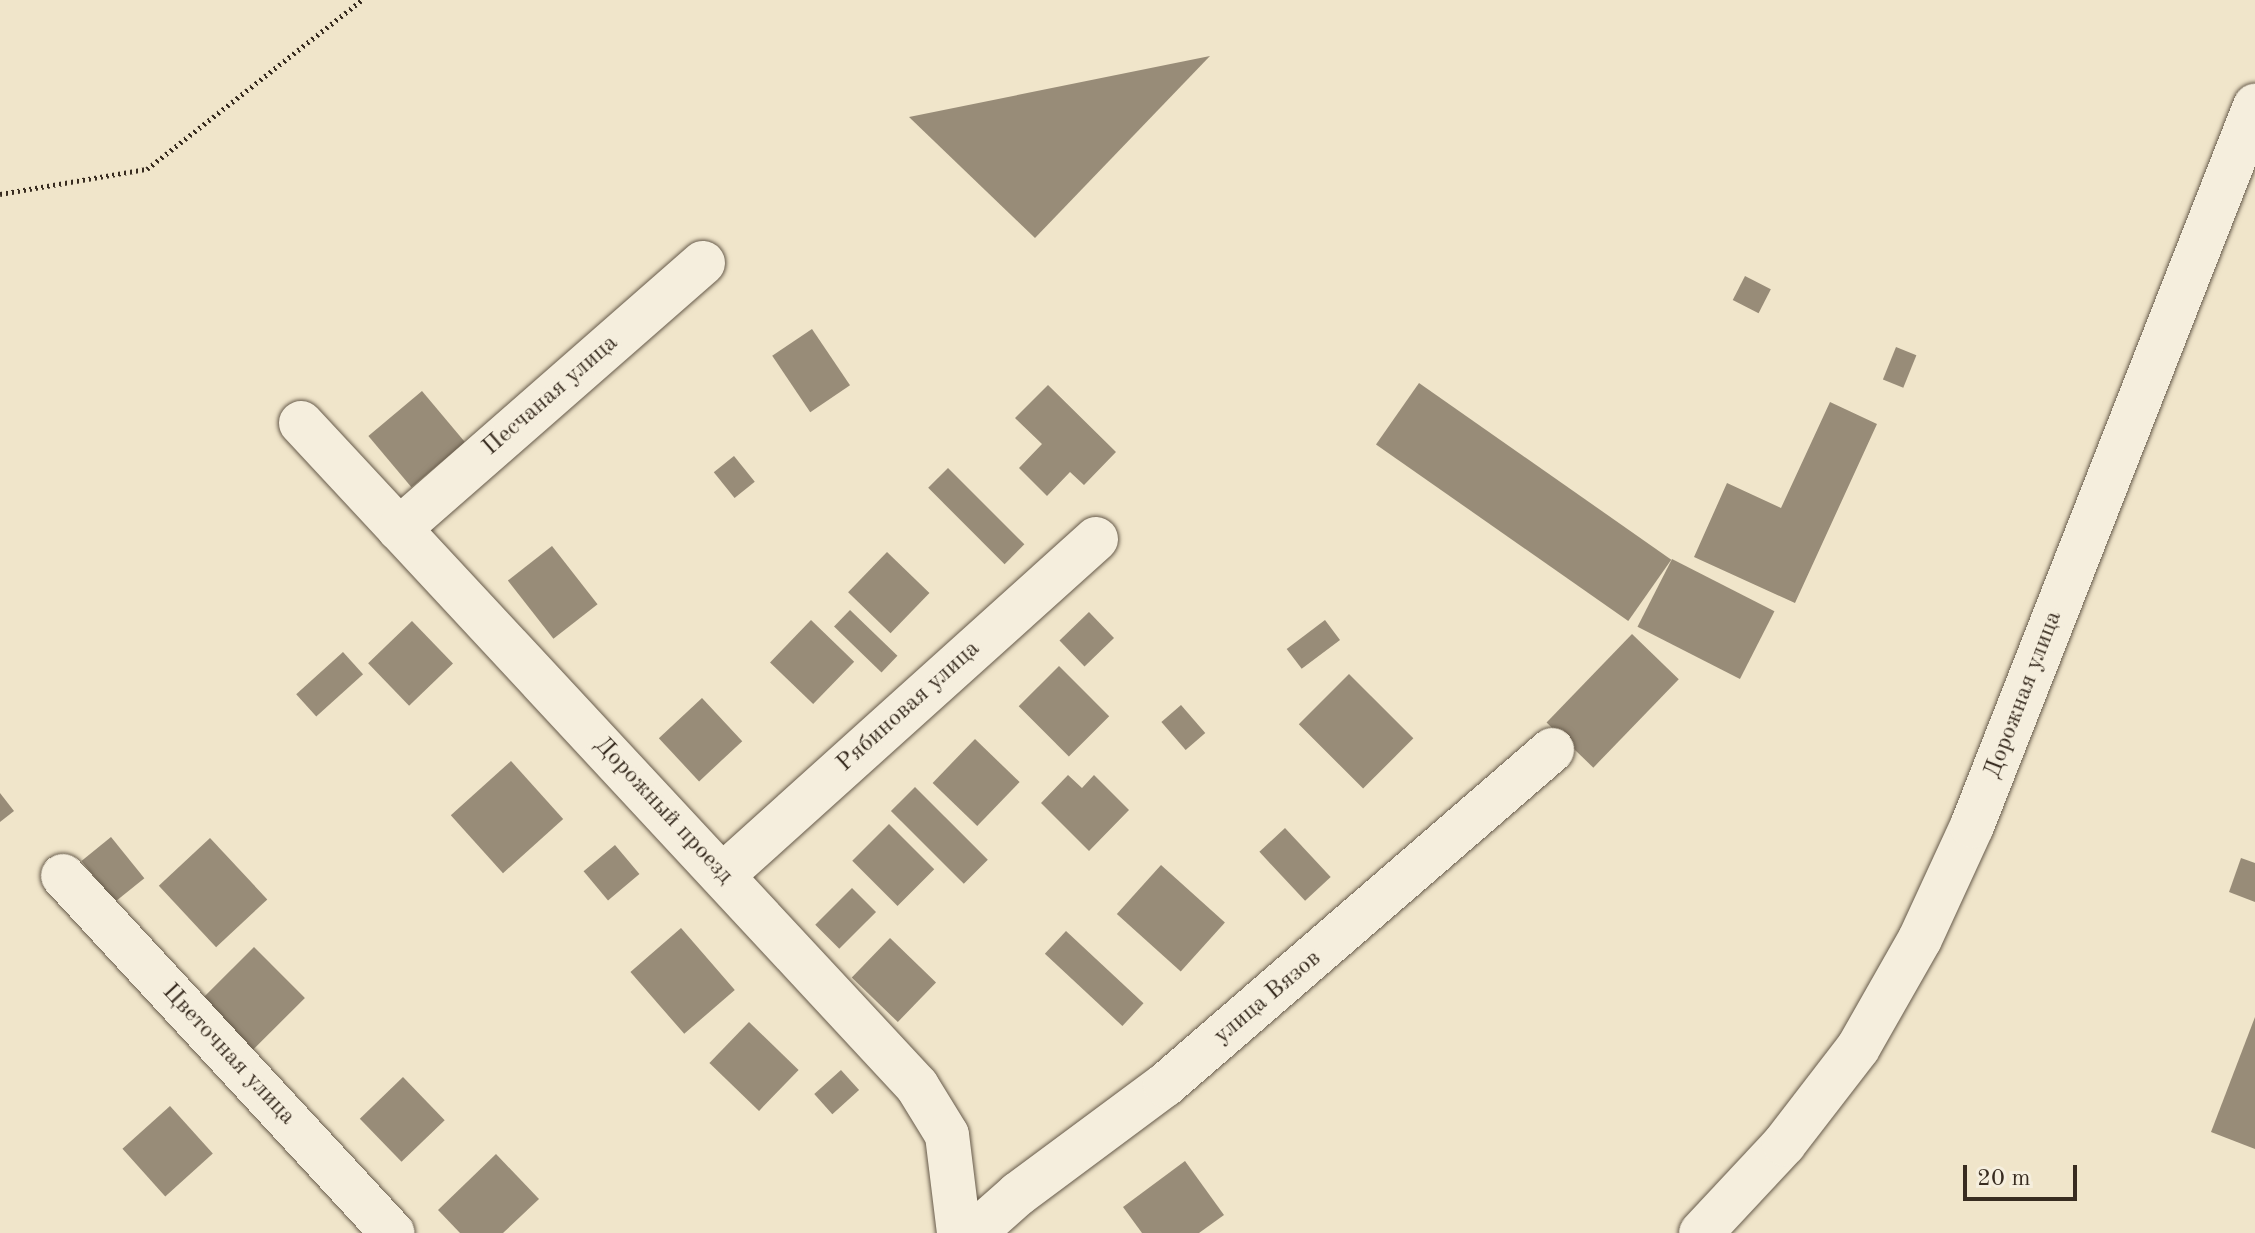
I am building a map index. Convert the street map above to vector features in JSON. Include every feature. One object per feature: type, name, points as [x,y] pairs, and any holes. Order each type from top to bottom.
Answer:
[{"type":"street","name":"Дорожная улица","points":[[1701,1233],[1784,1144],[1858,1048],[1920,939],[1972,826],[2255,106]]},
{"type":"street","name":"Песчаная улица","points":[[399,529],[703,263]]},
{"type":"street","name":"Дорожный проезд","points":[[301,423],[917,1086],[947,1135],[959,1233]]},
{"type":"street","name":"Рябиновая улица","points":[[723,875],[1096,539]]},
{"type":"street","name":"улица Вязов","points":[[974,1233],[1018,1194],[1165,1085],[1552,750]]},
{"type":"street","name":"Цветочная улица","points":[[63,876],[393,1233]]},
{"type":"path","points":[[0,194],[147,169],[362,0]]},
{"type":"building","points":[[1210,56],[1035,238],[909,117]]},
{"type":"building","points":[[1745,276],[1771,289],[1759,313],[1733,300]]},
{"type":"building","points":[[812,329],[850,385],[810,412],[772,356]]},
{"type":"building","points":[[1896,347],[1916,355],[1903,388],[1883,379]]},
{"type":"building","points":[[1419,383],[1671,560],[1628,621],[1376,444]]},
{"type":"building","points":[[1048,385],[1116,452],[1084,485],[1070,472],[1047,496],[1019,468],[1042,444],[1015,418]]},
{"type":"building","points":[[422,391],[465,442],[411,487],[368,436]]},
{"type":"building","points":[[1830,402],[1877,424],[1795,603],[1694,557],[1727,483],[1781,508]]},
{"type":"building","points":[[734,456],[755,482],[735,498],[714,472]]},
{"type":"building","points":[[948,468],[1024,544],[1005,564],[928,488]]},
{"type":"building","points":[[552,546],[598,604],[553,639],[508,580]]},
{"type":"building","points":[[887,552],[929,593],[891,633],[848,592]]},
{"type":"building","points":[[1672,559],[1774,611],[1740,679],[1637,627]]},
{"type":"building","points":[[850,610],[897,656],[881,672],[834,627]]},
{"type":"building","points":[[1089,612],[1114,638],[1085,666],[1060,640]]},
{"type":"building","points":[[811,620],[854,662],[813,704],[770,662]]},
{"type":"building","points":[[1325,620],[1340,640],[1302,669],[1287,649]]},
{"type":"building","points":[[412,621],[453,663],[409,706],[368,663]]},
{"type":"building","points":[[1632,634],[1679,679],[1593,768],[1547,722]]},
{"type":"building","points":[[343,652],[363,674],[316,716],[296,694]]},
{"type":"building","points":[[1059,666],[1109,716],[1069,757],[1019,706]]},
{"type":"building","points":[[1349,674],[1413,738],[1363,789],[1299,724]]},
{"type":"building","points":[[702,698],[742,741],[699,781],[659,738]]},
{"type":"building","points":[[1181,705],[1205,733],[1186,750],[1161,722]]},
{"type":"building","points":[[975,739],[1020,782],[977,826],[933,783]]},
{"type":"building","points":[[511,761],[563,819],[503,873],[451,815]]},
{"type":"building","points":[[1068,775],[1082,788],[1094,775],[1129,810],[1089,851],[1041,803]]},
{"type":"building","points":[[915,787],[988,860],[964,884],[891,811]]},
{"type":"building","points":[[0,793],[14,811],[0,822]]},
{"type":"building","points":[[889,824],[934,869],[897,906],[852,861]]},
{"type":"building","points":[[1285,828],[1331,877],[1305,901],[1259,852]]},
{"type":"building","points":[[111,837],[144,878],[115,902],[81,861]]},
{"type":"building","points":[[210,838],[267,899],[216,947],[159,886]]},
{"type":"building","points":[[615,845],[639,874],[608,900],[584,871]]},
{"type":"building","points":[[2241,858],[2255,863],[2255,902],[2229,892]]},
{"type":"building","points":[[1161,865],[1225,923],[1181,972],[1117,914]]},
{"type":"building","points":[[852,888],[876,912],[839,949],[815,925]]},
{"type":"building","points":[[681,928],[735,990],[684,1034],[630,972]]},
{"type":"building","points":[[1066,931],[1144,1003],[1122,1026],[1045,954]]},
{"type":"building","points":[[890,938],[936,982],[898,1022],[852,978]]},
{"type":"building","points":[[254,947],[305,998],[253,1050],[202,999]]},
{"type":"building","points":[[2255,1017],[2255,1149],[2211,1132]]},
{"type":"building","points":[[749,1022],[799,1070],[759,1111],[709,1063]]},
{"type":"building","points":[[841,1070],[859,1090],[832,1114],[814,1094]]},
{"type":"building","points":[[403,1077],[445,1120],[402,1162],[360,1119]]},
{"type":"building","points":[[170,1106],[213,1154],[165,1196],[122,1149]]},
{"type":"building","points":[[496,1154],[539,1199],[503,1233],[460,1233],[438,1210]]},
{"type":"building","points":[[1185,1161],[1224,1215],[1199,1233],[1142,1233],[1123,1207]]}]
